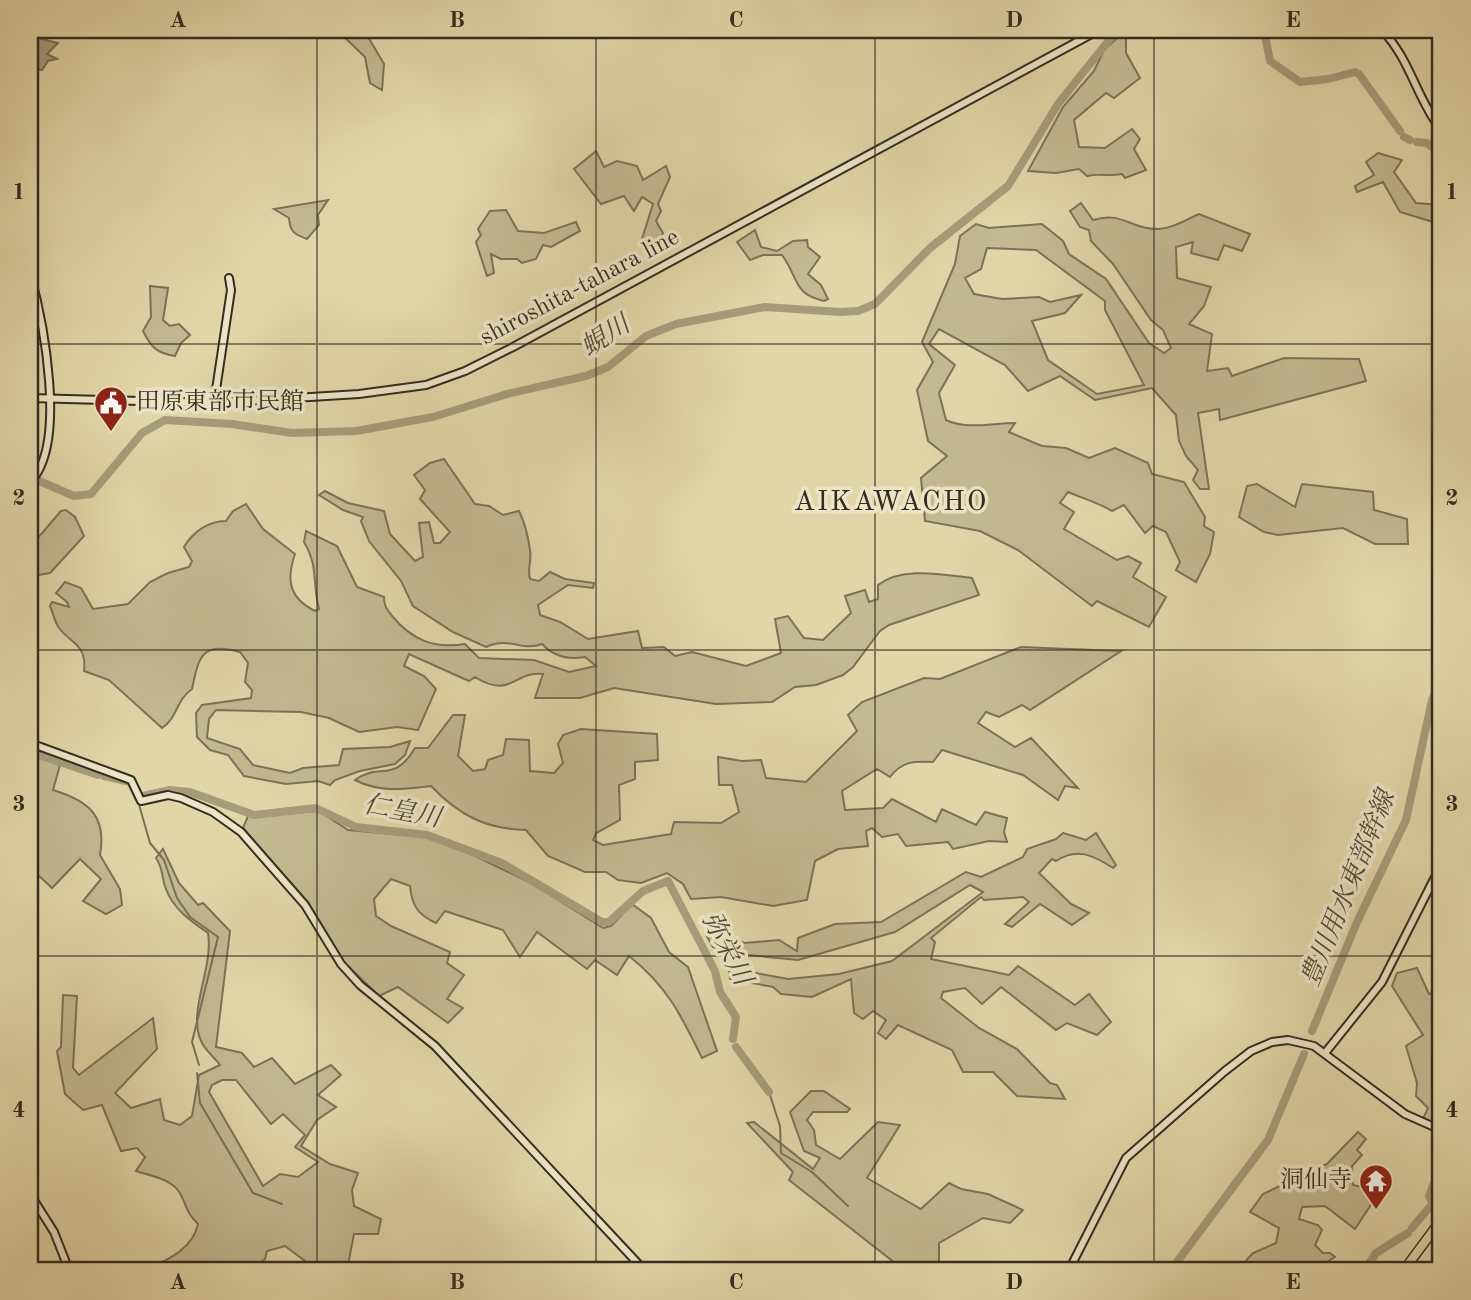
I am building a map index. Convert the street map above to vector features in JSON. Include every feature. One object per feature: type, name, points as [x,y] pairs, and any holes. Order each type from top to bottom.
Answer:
[{"type":"highway","points":[[1405,1270],[1441,1220]]},
{"type":"main road","name":"shiroshita-tahara line","points":[[30,398],[214,403],[359,394],[426,385],[448,378],[513,347],[1099,30]]},
{"type":"main road","points":[[1382,30],[1402,53],[1431,116],[1441,130]]},
{"type":"main road","points":[[30,273],[38,302],[50,399],[50,442],[41,467],[30,482]]},
{"type":"main road","points":[[214,403],[231,290],[229,278]]},
{"type":"main road","points":[[30,743],[131,780],[141,801],[168,795],[181,798],[213,812],[240,832],[305,905],[341,964],[360,985],[435,1046],[645,1270]]},
{"type":"main road","points":[[1325,1053],[1382,982],[1441,864]]},
{"type":"main road","points":[[1069,1270],[1126,1158],[1182,1107],[1251,1051],[1272,1042],[1298,1041],[1325,1053],[1405,1114],[1441,1130]]},
{"type":"main road","points":[[30,1194],[54,1232],[61,1256],[69,1270]]},
{"type":"shaded area","points":[[337,30],[364,30],[384,64],[382,90],[370,83],[365,57]]},
{"type":"shaded area","points":[[1126,30],[1126,53],[1140,78],[1114,98],[1106,93],[1074,120],[1079,147],[1105,148],[1132,129],[1140,139],[1134,149],[1146,170],[1125,178],[1122,174],[1087,176],[1079,169],[1056,173],[1028,171],[1063,107],[1094,71],[1104,50]]},
{"type":"shaded area","points":[[30,36],[58,43],[47,54],[57,59],[48,61],[42,70],[30,69]]},
{"type":"shaded area","points":[[596,151],[604,167],[617,161],[637,166],[643,180],[666,166],[670,177],[658,204],[661,211],[656,221],[663,233],[658,244],[648,249],[641,242],[653,204],[642,197],[634,211],[624,196],[601,204],[574,169]]},
{"type":"shaded area","points":[[1378,153],[1402,160],[1394,172],[1416,203],[1441,205],[1441,230],[1433,222],[1400,212],[1383,182],[1357,192],[1355,186],[1374,175],[1366,162]]},
{"type":"shaded area","points":[[328,200],[318,215],[319,225],[307,239],[294,232],[289,218],[274,209]]},
{"type":"shaded area","points":[[1081,203],[1093,220],[1112,218],[1157,229],[1173,226],[1199,214],[1250,234],[1242,251],[1224,245],[1218,260],[1191,253],[1193,242],[1176,247],[1177,278],[1211,287],[1204,306],[1189,324],[1212,334],[1207,371],[1228,368],[1232,376],[1284,358],[1359,359],[1366,381],[1220,420],[1219,409],[1198,413],[1209,489],[1200,489],[1193,480],[1198,470],[1186,456],[1179,441],[1176,415],[1152,388],[1095,400],[1060,376],[1028,391],[1005,365],[939,329],[929,344],[955,365],[939,393],[946,420],[962,425],[1015,423],[1009,432],[1042,446],[1066,448],[1089,458],[1115,448],[1148,463],[1152,474],[1184,482],[1205,517],[1204,526],[1214,532],[1210,554],[1196,582],[1176,570],[1180,562],[1166,532],[1153,526],[1145,533],[1124,505],[1112,511],[1068,492],[1060,503],[1074,512],[1064,529],[1117,560],[1128,556],[1141,563],[1133,577],[1166,597],[1149,627],[1097,601],[1092,606],[1018,550],[980,531],[925,521],[921,478],[947,456],[928,441],[917,390],[933,362],[922,342],[955,264],[960,236],[976,224],[989,228],[1042,224],[1063,241],[1069,254],[1106,279],[1149,343],[1164,353],[1171,348],[1163,330],[1151,320],[1113,264],[1091,241],[1089,230],[1080,227],[1070,211]],"holes":[[[987,248],[1036,250],[1105,301],[1105,310],[1144,385],[1097,394],[1048,360],[1032,321],[1065,313],[1081,295],[1050,302],[1039,297],[1002,299],[974,294],[965,278],[981,269]]]},
{"type":"shaded area","points":[[506,210],[518,231],[544,233],[576,222],[580,231],[551,247],[543,245],[536,259],[522,263],[517,259],[501,259],[491,254],[494,273],[487,276],[476,242],[481,235],[478,229],[490,211]]},
{"type":"shaded area","points":[[755,230],[761,247],[777,251],[793,241],[807,240],[808,247],[820,257],[808,274],[821,285],[828,299],[824,301],[814,298],[801,290],[782,255],[763,255],[750,260],[737,242]]},
{"type":"shaded area","points":[[150,286],[168,288],[163,320],[170,326],[179,324],[190,335],[181,343],[175,356],[155,348],[143,331],[151,317]]},
{"type":"shaded area","points":[[444,459],[475,504],[489,506],[503,515],[519,511],[529,545],[530,579],[539,581],[550,572],[565,579],[594,583],[593,588],[568,585],[538,605],[540,615],[560,622],[588,639],[638,631],[642,648],[664,647],[675,656],[692,652],[746,666],[781,653],[775,619],[788,616],[804,638],[823,640],[851,613],[845,596],[865,590],[869,602],[878,599],[878,585],[899,575],[924,573],[972,578],[979,595],[889,625],[880,631],[853,667],[843,675],[816,685],[795,687],[772,702],[716,704],[614,688],[580,698],[535,698],[543,674],[526,676],[497,686],[475,677],[469,681],[409,654],[404,666],[424,676],[436,689],[418,730],[397,727],[359,732],[329,718],[301,712],[216,710],[209,719],[207,738],[240,749],[253,765],[290,773],[303,768],[339,765],[343,749],[390,747],[410,741],[405,755],[395,764],[360,771],[335,780],[330,785],[318,781],[286,784],[244,776],[228,755],[210,750],[197,737],[196,713],[202,705],[251,698],[252,690],[245,682],[248,663],[240,652],[217,649],[204,654],[197,667],[192,689],[162,728],[109,680],[84,671],[81,650],[56,623],[50,606],[52,602],[69,607],[56,593],[65,582],[81,588],[93,609],[128,604],[150,582],[189,567],[192,561],[184,547],[192,537],[207,525],[226,521],[233,511],[246,504],[263,529],[295,554],[291,572],[292,587],[300,600],[315,611],[319,609],[312,559],[304,542],[306,531],[337,546],[357,587],[384,597],[392,616],[407,631],[424,641],[443,645],[465,644],[479,658],[534,660],[569,672],[596,666],[585,657],[567,658],[556,655],[542,644],[528,646],[502,643],[486,647],[453,632],[413,606],[401,581],[369,541],[361,521],[363,517],[343,510],[319,495],[325,491],[348,503],[384,511],[390,534],[415,561],[423,557],[419,523],[429,522],[434,543],[440,543],[450,532],[420,499],[425,490],[414,475],[430,463]]},
{"type":"shaded area","points":[[1257,484],[1295,507],[1302,484],[1373,492],[1374,510],[1407,519],[1408,544],[1375,544],[1343,528],[1278,535],[1264,532],[1239,517],[1247,486]]},
{"type":"shaded area","points":[[66,510],[75,517],[84,536],[50,573],[39,575],[30,568],[30,547],[61,511]]},
{"type":"shaded area","points":[[1021,647],[1121,651],[1030,710],[1022,705],[999,717],[986,712],[978,723],[1015,747],[1031,738],[1078,788],[1065,786],[1058,800],[1023,775],[942,750],[933,762],[909,763],[890,777],[877,769],[842,791],[845,810],[883,808],[892,799],[936,822],[942,809],[976,825],[985,812],[1007,818],[1004,832],[1007,842],[989,841],[953,849],[948,842],[906,846],[898,834],[882,837],[872,828],[866,831],[868,846],[838,849],[815,861],[807,900],[773,906],[721,897],[691,899],[683,884],[667,873],[641,883],[618,880],[606,872],[585,872],[548,856],[526,830],[498,827],[474,818],[452,805],[431,786],[383,788],[355,780],[372,772],[400,766],[415,748],[428,748],[453,715],[465,715],[458,756],[473,771],[485,769],[488,760],[503,755],[506,739],[529,740],[530,771],[554,773],[563,763],[558,744],[563,735],[581,729],[657,734],[658,760],[635,762],[635,779],[619,785],[620,820],[596,833],[593,840],[603,845],[671,834],[674,822],[721,823],[739,812],[732,785],[719,785],[718,757],[742,761],[761,760],[766,778],[806,782],[857,731],[848,715],[862,702],[924,678],[940,679]]},
{"type":"shaded area","points":[[30,754],[60,765],[53,790],[86,805],[98,820],[101,830],[100,855],[120,889],[122,905],[106,914],[83,901],[101,879],[80,859],[52,888],[37,874],[30,873],[33,852],[30,850]]},
{"type":"shaded area","points":[[319,811],[348,830],[426,837],[471,854],[531,883],[603,928],[611,926],[632,904],[651,918],[669,952],[688,967],[717,1051],[702,1058],[672,1002],[629,956],[617,975],[595,960],[587,969],[537,932],[520,957],[503,930],[445,911],[436,923],[430,920],[417,909],[410,886],[391,879],[374,899],[376,916],[391,926],[450,952],[447,963],[464,975],[447,999],[463,1008],[448,1023],[398,987],[379,996],[344,962],[308,902],[243,828],[248,816]]},
{"type":"shaded area","points":[[1063,833],[1086,840],[1096,833],[1116,865],[1113,868],[1092,856],[1071,854],[1056,861],[1052,859],[1039,873],[1071,904],[1089,913],[1072,925],[1040,904],[1012,927],[1005,924],[1029,902],[1023,897],[984,900],[981,897],[931,938],[935,942],[931,959],[1009,975],[1018,966],[1075,1005],[1089,994],[1111,1022],[1097,1035],[1067,1023],[1056,1030],[1001,987],[982,1004],[965,988],[943,992],[941,998],[979,1028],[1017,1049],[1050,1083],[1057,1085],[1065,1099],[1017,1096],[993,1072],[963,1072],[952,1050],[898,1025],[886,1039],[878,1033],[886,1020],[873,1011],[863,1019],[854,1013],[851,979],[812,997],[781,994],[773,987],[730,979],[729,968],[788,979],[839,974],[892,961],[983,892],[970,885],[895,932],[798,960],[748,955],[713,947],[705,933],[745,943],[779,940],[797,951],[798,938],[835,924],[881,922],[966,872],[981,877],[1023,857],[1027,849],[1056,839]]},
{"type":"shaded area","points":[[163,849],[179,883],[198,905],[203,903],[230,931],[216,1047],[242,1053],[254,1067],[272,1058],[295,1084],[331,1065],[341,1075],[318,1095],[336,1107],[317,1120],[301,1146],[330,1164],[358,1173],[352,1190],[354,1206],[381,1219],[378,1234],[354,1234],[347,1270],[309,1270],[305,1261],[285,1246],[267,1251],[265,1259],[255,1265],[257,1270],[146,1270],[185,1247],[198,1224],[173,1185],[136,1171],[145,1157],[137,1148],[121,1151],[102,1105],[83,1110],[65,1094],[57,1051],[61,1047],[63,995],[77,996],[73,1068],[79,1075],[153,1018],[157,1049],[115,1093],[131,1108],[160,1099],[164,1120],[180,1125],[192,1116],[199,1075],[220,1065],[204,1046],[198,1031],[198,1004],[209,947],[208,933],[173,903],[156,858]],"holes":[[[222,1080],[236,1080],[271,1124],[283,1114],[305,1135],[295,1147],[318,1162],[298,1177],[280,1174],[263,1186],[209,1092],[212,1085]]]},
{"type":"shaded area","points":[[1417,968],[1429,994],[1441,990],[1441,1099],[1433,1099],[1438,1109],[1432,1123],[1423,1119],[1428,1108],[1416,1096],[1417,1083],[1406,1046],[1423,1035],[1392,986],[1397,973]]},
{"type":"shaded area","points":[[811,1091],[824,1091],[850,1109],[847,1112],[813,1112],[807,1120],[814,1130],[816,1145],[840,1159],[878,1122],[900,1125],[867,1178],[921,1209],[949,1183],[961,1189],[988,1194],[1023,1210],[1010,1223],[983,1218],[939,1243],[939,1270],[904,1270],[789,1180],[793,1172],[747,1123],[754,1122],[813,1169],[820,1158],[804,1151],[790,1112]]},
{"type":"shaded area","points":[[1358,1132],[1366,1139],[1357,1150],[1362,1155],[1352,1166],[1353,1185],[1380,1191],[1355,1229],[1325,1206],[1302,1207],[1299,1219],[1318,1225],[1322,1230],[1315,1245],[1323,1253],[1330,1253],[1335,1257],[1313,1270],[1237,1270],[1253,1253],[1276,1243],[1279,1228],[1250,1212],[1263,1194],[1327,1164]]},
{"type":"waterway","name":"蜆川","points":[[30,477],[74,496],[91,494],[142,433],[165,420],[232,424],[292,433],[356,431],[433,417],[507,394],[586,376],[608,367],[646,336],[676,324],[765,307],[858,311],[875,304],[930,248],[1008,186],[1058,104],[1117,30]]},
{"type":"waterway","points":[[1264,30],[1270,61],[1300,82],[1355,72],[1359,74],[1400,131]]},
{"type":"waterway","points":[[1404,137],[1410,140]]},
{"type":"waterway","points":[[1417,142],[1427,143],[1441,154]]},
{"type":"waterway","name":"豊川用水東部幹線","points":[[1312,1031],[1357,922],[1406,820],[1432,700],[1441,681]]},
{"type":"waterway","name":"仁皇川","points":[[30,752],[98,775]]},
{"type":"waterway","name":"仁皇川","points":[[104,776],[130,782]]},
{"type":"waterway","name":"仁皇川","points":[[143,796],[170,790],[190,792],[254,815],[316,808],[356,827],[427,835],[502,863],[602,922],[609,922],[643,891],[668,881],[715,971],[720,992],[736,1017],[733,1039]]},
{"type":"waterway","points":[[138,801],[150,843],[164,860],[177,898],[190,917],[218,937],[192,1042],[199,1065]]},
{"type":"waterway","name":"弥栄川","points":[[736,1047],[769,1092]]},
{"type":"waterway","name":"豊川用水東部幹線","points":[[1171,1270],[1268,1140],[1304,1054]]},
{"type":"waterway","points":[[197,1073],[200,1103],[253,1193],[282,1204]]},
{"type":"waterway","points":[[769,1092],[780,1126],[781,1153],[812,1172],[848,1206]]},
{"type":"waterway","points":[[1412,1228],[1433,1203],[1429,1196],[1441,1165]]},
{"type":"waterway","points":[[1365,1270],[1376,1253],[1408,1233]]},
{"type":"place","name":"田原東部市民館","points":[[111,433]]},
{"type":"place","name":"洞仙寺","points":[[1376,1211]]},
{"type":"district","name":"AIKAWACHO","points":[[891,503]]}]
